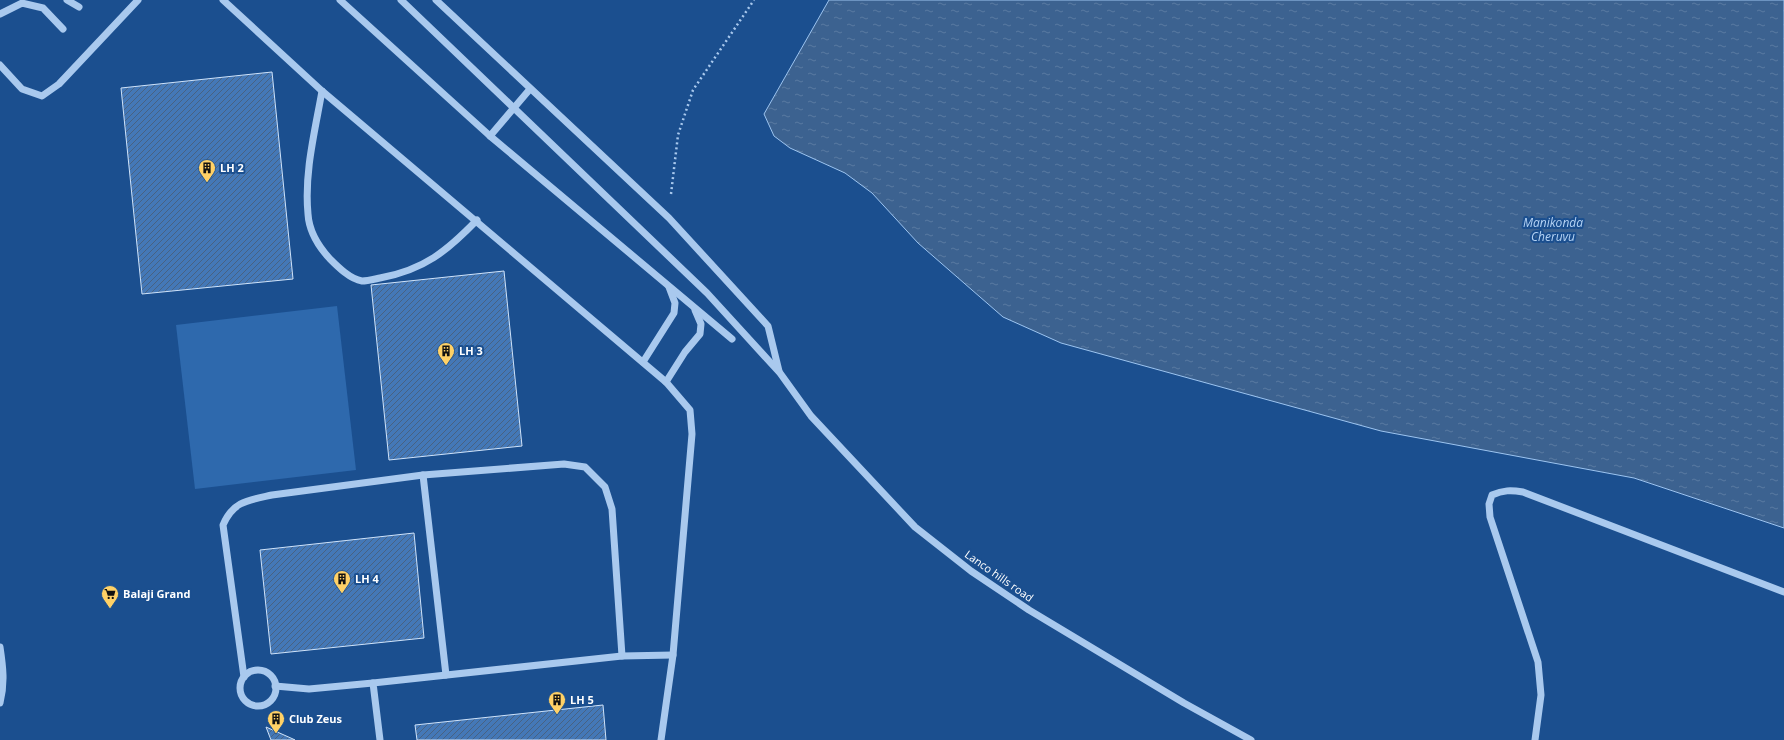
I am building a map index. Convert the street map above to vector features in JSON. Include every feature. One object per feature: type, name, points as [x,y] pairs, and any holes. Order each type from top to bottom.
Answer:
[{"type":"street","points":[[67,0],[79,7]]},
{"type":"street","points":[[0,65],[22,89],[42,96],[59,84],[138,0]]},
{"type":"street","points":[[223,0],[322,91],[477,220],[666,382],[690,410],[692,422],[673,655],[661,740]]},
{"type":"street","points":[[340,0],[490,136],[732,340]]},
{"type":"street","points":[[400,0],[707,293],[780,373]]},
{"type":"street","points":[[436,0],[669,218],[768,326],[780,373]]},
{"type":"street","points":[[0,14],[22,3],[43,8],[63,29]]},
{"type":"street","points":[[490,136],[530,89]]},
{"type":"street","points":[[322,91],[308,168],[308,214],[312,234],[322,250],[339,268],[362,281],[409,270],[450,247],[477,220]]},
{"type":"street","points":[[642,362],[674,313],[675,303],[668,285]]},
{"type":"street","points":[[666,382],[685,352],[700,334],[701,324],[694,308]]},
{"type":"street","name":"Lanco hills road","points":[[780,373],[811,416],[915,527],[965,566],[1029,610],[1184,703],[1251,740]]},
{"type":"street","points":[[244,677],[223,525],[228,514],[237,506],[248,500],[272,495],[423,475],[564,464],[584,468],[605,487],[612,509],[622,656]]},
{"type":"street","points":[[423,475],[446,675]]},
{"type":"street","points":[[1535,740],[1541,695],[1538,662],[1500,542],[1490,517],[1489,504],[1492,495],[1506,490],[1523,492],[1784,592]]},
{"type":"street","points":[[0,647],[4,672],[4,689],[0,703]]},
{"type":"street","points":[[275,686],[310,689],[622,656],[673,655]]},
{"type":"street","points":[[260,670],[270,675],[275,686],[273,697],[269,702],[258,706],[247,703],[241,693],[241,682],[244,677],[254,671],[260,670]]},
{"type":"street","points":[[373,682],[380,740]]},
{"type":"path","points":[[669,218],[678,135],[693,90],[754,0]]},
{"type":"shaded area","points":[[337,306],[356,470],[195,489],[176,325]]},
{"type":"water","name":"Manikonda Cheruvu","points":[[829,0],[1784,0],[1784,528],[1634,478],[1381,431],[1061,343],[1003,317],[918,243],[872,193],[845,173],[790,148],[774,136],[764,114]]},
{"type":"building","name":"LH 2","points":[[272,72],[293,279],[142,294],[121,88]]},
{"type":"building","name":"LH 3","points":[[504,271],[522,446],[389,460],[371,285]]},
{"type":"building","name":"LH 4","points":[[414,533],[424,638],[271,654],[260,550]]},
{"type":"building","name":"LH 5","points":[[603,705],[606,740],[417,740],[415,725]]},
{"type":"building","name":"Club Zeus","points":[[266,727],[293,739],[295,740],[271,740]]},
{"type":"place","name":"LH 2","points":[[207,183]]},
{"type":"place","name":"LH 3","points":[[446,366]]},
{"type":"place","name":"LH 4","points":[[342,594]]},
{"type":"place","name":"Balaji Grand","points":[[110,609]]},
{"type":"place","name":"LH 5","points":[[557,715]]},
{"type":"place","name":"Club Zeus","points":[[276,734]]}]
